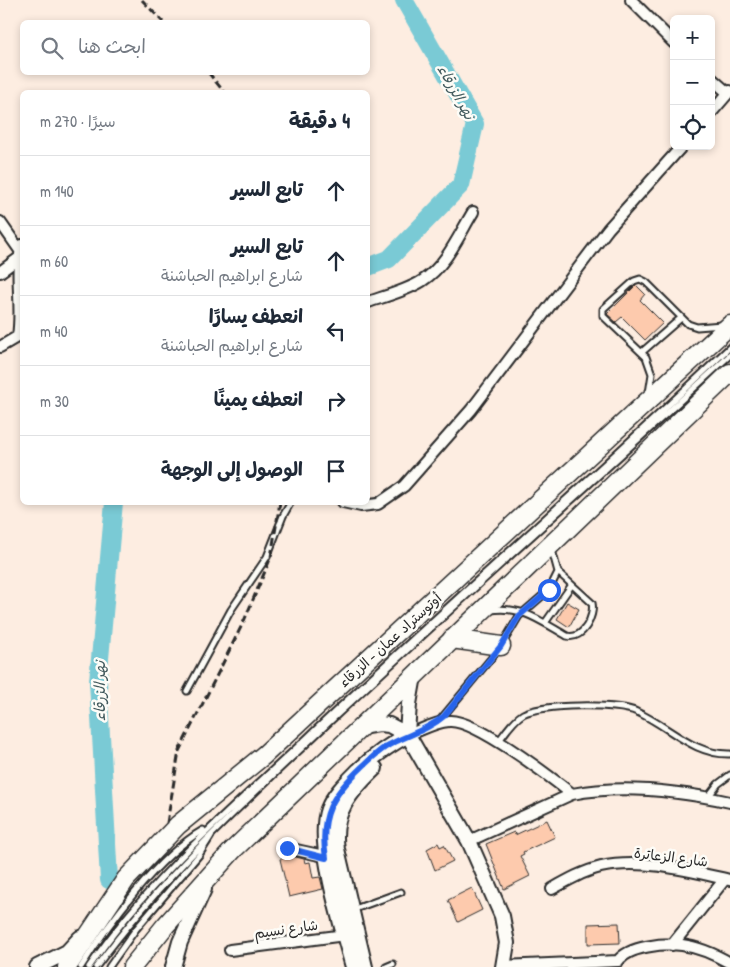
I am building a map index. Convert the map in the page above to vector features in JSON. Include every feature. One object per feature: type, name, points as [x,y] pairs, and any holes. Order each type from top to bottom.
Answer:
[{"type":"highway","name":"أوتوستراد عمان - الزرقاء","points":[[66,967],[126,879],[178,826],[264,755],[730,324]]},
{"type":"highway","points":[[132,967],[213,871],[552,541],[730,373]]},
{"type":"highway","points":[[452,638],[501,646]]},
{"type":"street","points":[[631,0],[670,39]]},
{"type":"street","points":[[715,81],[729,92],[715,108]]},
{"type":"street","points":[[370,505],[378,504],[410,480],[471,410],[608,229],[678,150]]},
{"type":"street","points":[[370,301],[414,286],[433,273],[441,264],[473,212]]},
{"type":"street","points":[[0,222],[20,251]]},
{"type":"street","points":[[0,272],[20,253]]},
{"type":"street","points":[[0,347],[20,335]]},
{"type":"street","points":[[356,505],[370,505]]},
{"type":"street","points":[[414,676],[409,704],[408,734],[470,841],[502,916],[507,943],[503,967],[618,964],[627,953],[672,944],[696,949],[730,963]]},
{"type":"street","points":[[353,967],[345,935],[333,858],[335,830],[339,811],[354,790],[389,754],[395,742],[408,734],[449,721],[468,724],[538,768],[572,794]]},
{"type":"street","points":[[360,728],[379,724],[389,725],[408,734]]},
{"type":"street","points":[[470,841],[572,794],[611,789],[651,790],[708,797],[730,802]]},
{"type":"street","points":[[287,848],[333,858]]},
{"type":"street","points":[[333,858],[352,910],[365,967]]},
{"type":"street","name":"شارع الزعاترة","points":[[552,888],[602,867],[640,865],[728,879]]},
{"type":"street","points":[[173,967],[191,915],[213,871]]},
{"type":"street","points":[[672,944],[728,879]]},
{"type":"street","points":[[37,967],[67,952],[99,917]]},
{"type":"street","name":"شارع نسيم","points":[[230,950],[345,935]]},
{"type":"lane","points":[[647,402],[651,369],[642,352],[602,314],[604,309],[634,281],[640,279],[646,282],[688,324],[697,327],[730,324]]},
{"type":"lane","points":[[642,352],[681,318]]},
{"type":"lane","points":[[89,967],[148,890],[445,608],[730,348]]},
{"type":"lane","points":[[96,967],[154,894],[213,828],[447,611],[536,534],[730,355]]},
{"type":"lane","points":[[187,691],[231,610],[267,557],[289,505]]},
{"type":"lane","points":[[480,612],[503,608],[524,612],[571,637],[581,633],[592,614],[593,607],[590,599],[571,586],[558,572],[552,556],[552,541]]},
{"type":"lane","points":[[433,725],[448,712],[501,646],[524,612],[541,599],[558,572]]},
{"type":"lane","points":[[544,623],[571,586]]},
{"type":"lane","points":[[497,742],[515,720],[531,710],[551,707],[618,707],[637,711],[697,748],[715,753],[730,754]]},
{"type":"lane","points":[[708,797],[718,784],[730,775]]},
{"type":"lane","points":[[81,967],[121,912],[156,870],[184,844],[213,828]]},
{"type":"lane","points":[[109,967],[151,911],[199,855],[213,828]]},
{"type":"lane","points":[[352,910],[401,892]]},
{"type":"lane","points":[[386,967],[393,964]]},
{"type":"building","points":[[636,285],[645,294],[640,300],[663,323],[645,340],[622,317],[616,322],[607,314]]},
{"type":"building","points":[[567,602],[579,609],[569,627],[557,619]]},
{"type":"building","points":[[547,820],[555,837],[523,852],[524,854],[520,856],[530,876],[504,889],[486,844],[514,832],[515,835]]},
{"type":"building","points":[[438,843],[440,847],[444,845],[453,861],[435,870],[427,849]]},
{"type":"building","points":[[292,856],[304,859],[305,863],[310,862],[313,878],[320,877],[323,889],[289,897],[280,859]]},
{"type":"building","points":[[472,888],[482,910],[458,922],[448,900]]},
{"type":"building","points":[[619,923],[620,943],[588,944],[588,924]]},
{"type":"waterway","name":"نهر الزرقاء","points":[[370,266],[389,259],[461,185],[475,124],[404,0]]},
{"type":"waterway","name":"نهر الزرقاء","points":[[109,880],[98,681],[114,505]]},
{"type":"railway","points":[[142,0],[161,20]]},
{"type":"railway","points":[[210,75],[222,90]]},
{"type":"railway","points":[[167,823],[179,751],[244,621],[271,557],[280,505]]},
{"type":"route","points":[[287,848],[326,858],[324,826],[328,810],[335,795],[356,772],[383,748],[433,725],[444,716],[481,668],[501,646],[519,616],[541,599],[549,590]]}]
